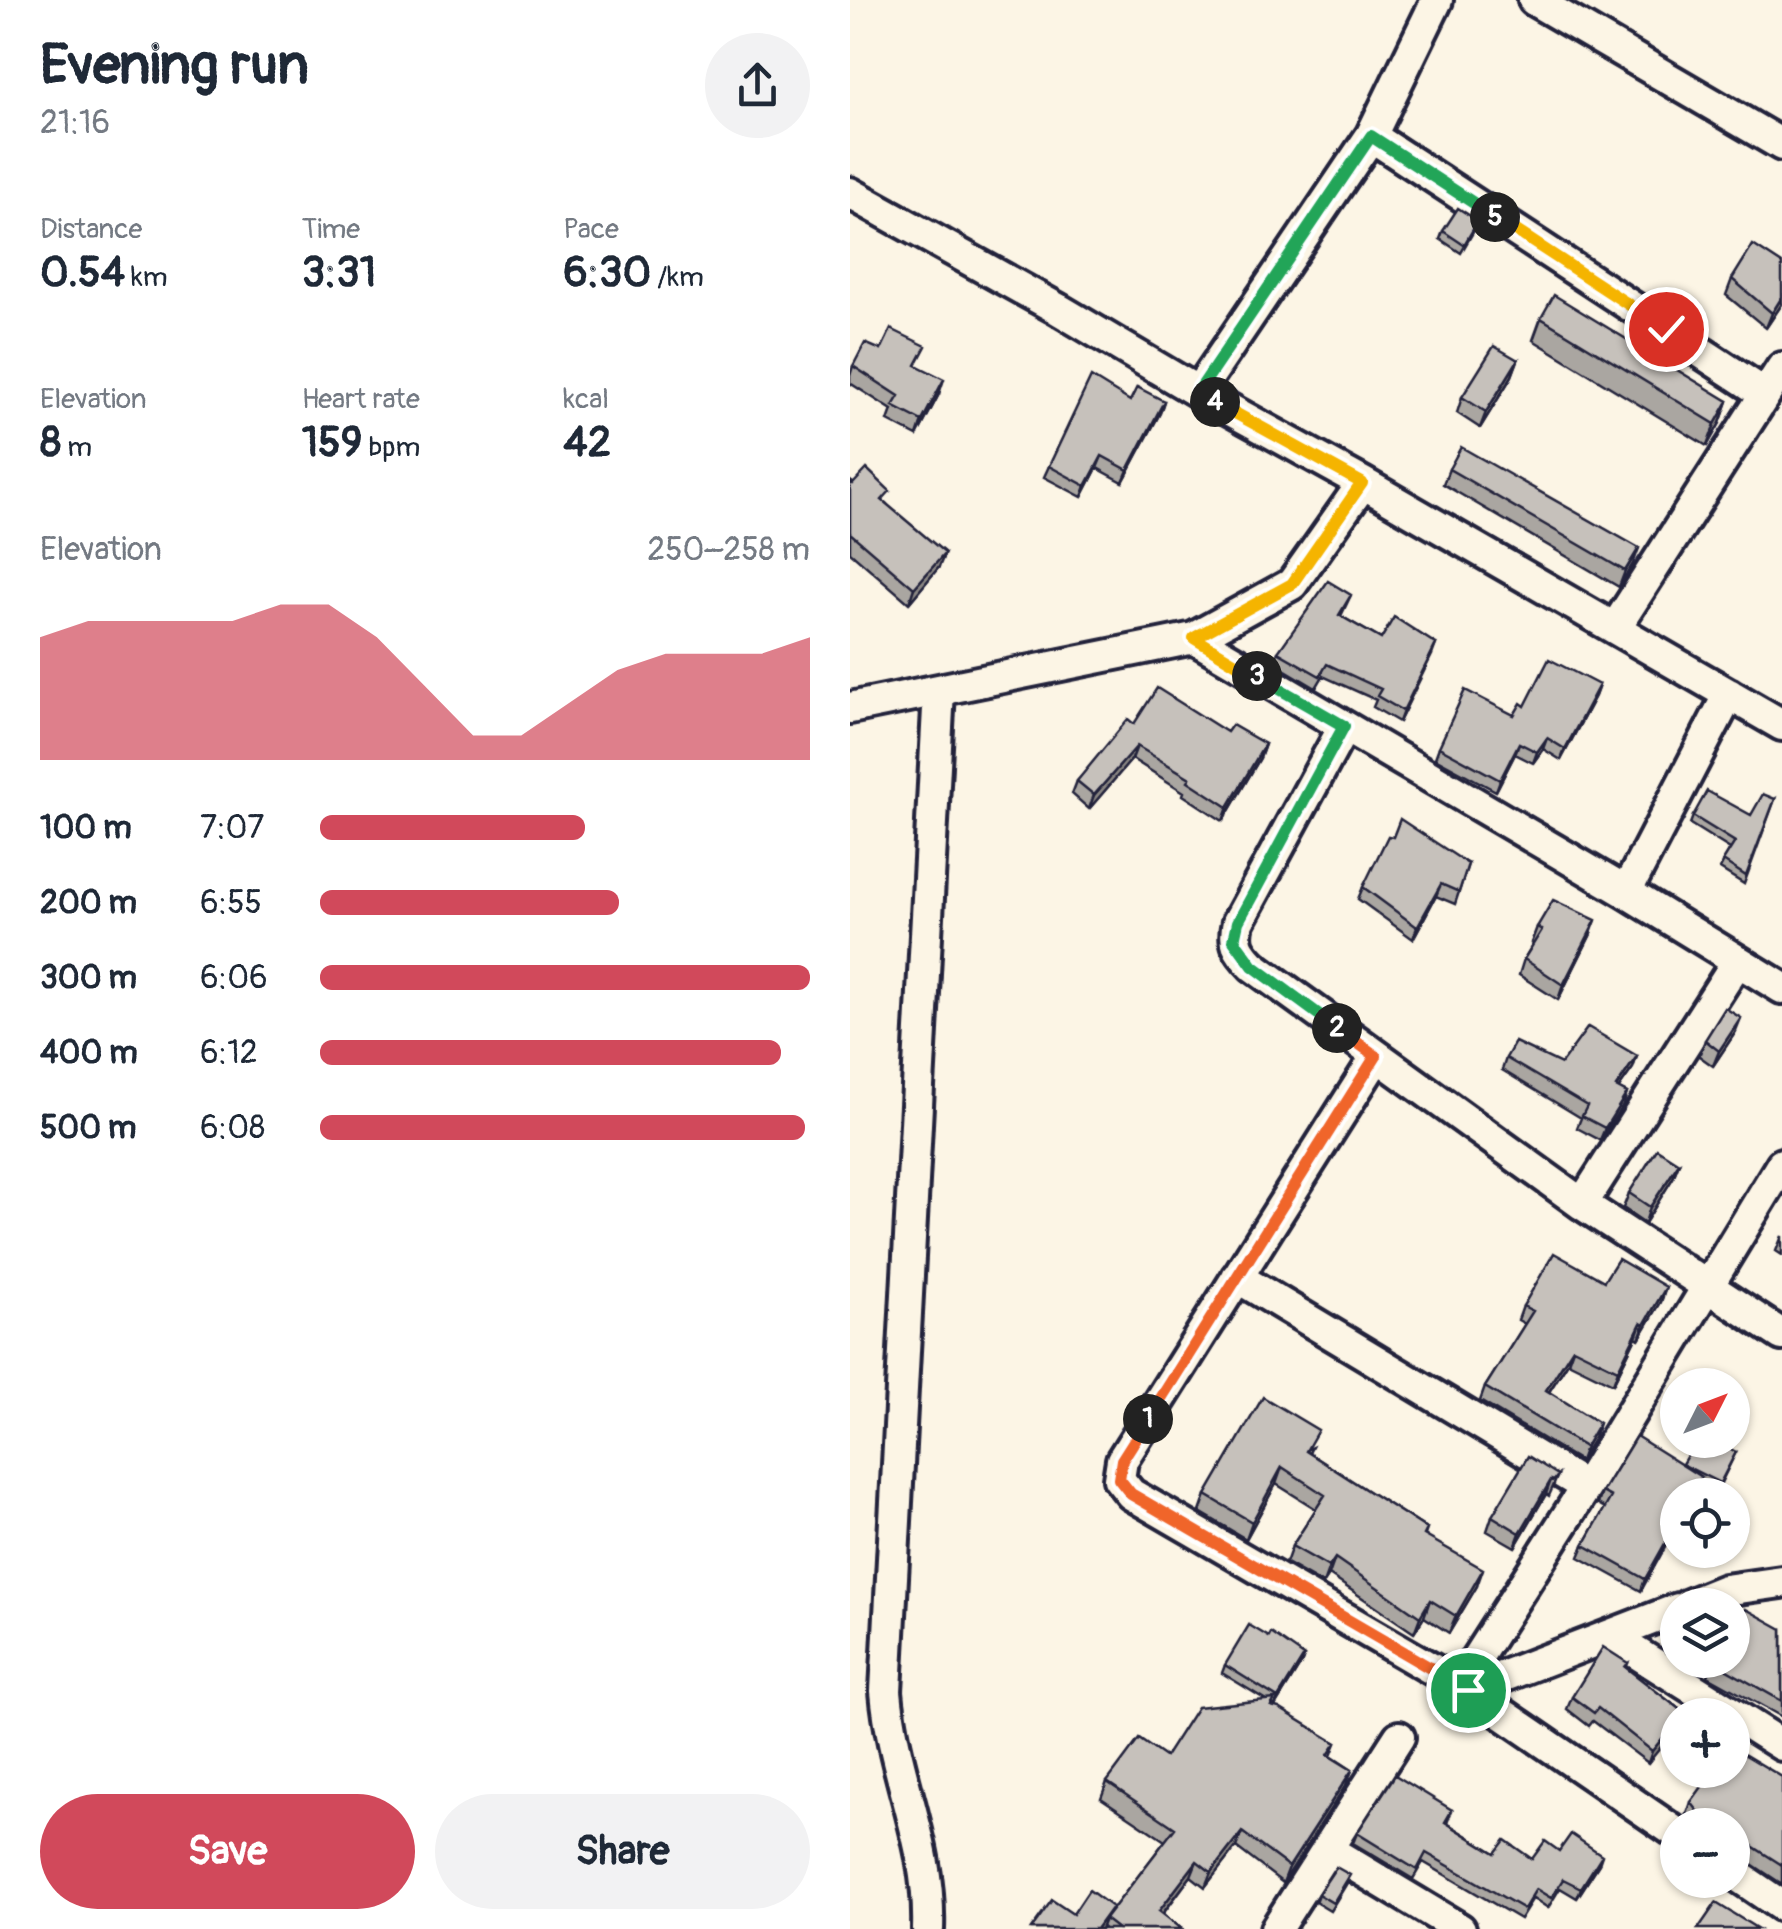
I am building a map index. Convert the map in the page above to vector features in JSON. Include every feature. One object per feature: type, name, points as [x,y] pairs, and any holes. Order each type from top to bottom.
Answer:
[{"type":"street","points":[[1198,392],[1371,136],[1436,0]]},
{"type":"street","points":[[1534,0],[1782,145]]},
{"type":"street","points":[[1371,136],[1769,405]]},
{"type":"street","points":[[850,194],[1058,309],[1782,725]]},
{"type":"street","points":[[1615,628],[1769,405],[1782,368]]},
{"type":"street","points":[[850,708],[1194,638],[1292,584],[1362,483]]},
{"type":"street","points":[[1194,638],[1782,988]]},
{"type":"street","points":[[928,1929],[921,1843],[894,1753],[886,1690],[939,690]]},
{"type":"street","points":[[1626,892],[1729,694]]},
{"type":"street","points":[[1344,726],[1238,922],[1234,940],[1253,966],[1376,1056],[1582,1204],[1782,1335]]},
{"type":"street","points":[[1582,1204],[1737,962]]},
{"type":"street","points":[[1376,1056],[1122,1460],[1119,1479],[1131,1494],[1464,1688],[1660,1822]]},
{"type":"street","points":[[1464,1688],[1782,1164]]},
{"type":"street","points":[[1238,1277],[1586,1487]]},
{"type":"street","points":[[1739,1588],[1782,1582]]},
{"type":"street","points":[[1464,1688],[1660,1616]]},
{"type":"street","points":[[1610,1636],[1782,1745]]},
{"type":"street","points":[[1276,1929],[1399,1737]]},
{"type":"street","points":[[1327,1849],[1460,1929]]},
{"type":"street","points":[[1750,1884],[1782,1906]]},
{"type":"building","points":[[1458,208],[1478,221],[1464,245],[1443,231]]},
{"type":"building","points":[[1753,245],[1782,264],[1782,297],[1772,313],[1732,279]]},
{"type":"building","points":[[1554,295],[1728,401],[1715,424],[1541,318]]},
{"type":"building","points":[[891,329],[926,346],[916,365],[944,379],[922,421],[893,406],[899,396],[853,366],[865,343],[881,350]]},
{"type":"building","points":[[1494,346],[1518,360],[1486,412],[1462,397]]},
{"type":"building","points":[[1091,377],[1130,401],[1137,387],[1164,401],[1128,470],[1102,456],[1086,486],[1049,466]]},
{"type":"building","points":[[1461,447],[1639,548],[1625,571],[1449,469]]},
{"type":"building","points":[[867,469],[890,491],[882,500],[945,553],[914,588],[850,533],[850,481],[853,484]]},
{"type":"building","points":[[1328,581],[1351,595],[1339,615],[1381,639],[1394,617],[1436,644],[1403,711],[1377,696],[1381,689],[1327,664],[1320,676],[1278,652]]},
{"type":"building","points":[[1549,659],[1599,685],[1565,749],[1547,738],[1537,752],[1519,743],[1500,780],[1439,747],[1465,690],[1514,715],[1521,703],[1525,706]]},
{"type":"building","points":[[1157,688],[1227,732],[1232,725],[1265,744],[1228,807],[1137,746],[1094,795],[1077,781],[1128,719],[1134,724]]},
{"type":"building","points":[[1707,791],[1751,815],[1763,794],[1775,799],[1746,876],[1723,861],[1735,842],[1693,816]]},
{"type":"building","points":[[1400,819],[1468,864],[1459,892],[1441,884],[1417,927],[1363,887]]},
{"type":"building","points":[[1553,900],[1596,920],[1563,985],[1524,959],[1542,930],[1537,927]]},
{"type":"building","points":[[1725,1008],[1741,1018],[1719,1051],[1705,1040]]},
{"type":"building","points":[[1588,1027],[1637,1056],[1616,1087],[1627,1093],[1605,1128],[1582,1116],[1587,1106],[1506,1058],[1515,1042],[1561,1064]]},
{"type":"building","points":[[1657,1149],[1679,1163],[1650,1207],[1629,1193]]},
{"type":"building","points":[[1554,1253],[1604,1281],[1618,1259],[1666,1287],[1644,1325],[1641,1323],[1618,1370],[1573,1348],[1546,1390],[1599,1423],[1585,1447],[1485,1387],[1533,1311],[1523,1306]]},
{"type":"building","points":[[1263,1397],[1318,1430],[1306,1451],[1427,1529],[1424,1535],[1483,1569],[1456,1616],[1430,1600],[1420,1617],[1335,1558],[1329,1567],[1292,1546],[1325,1495],[1282,1467],[1252,1522],[1206,1495]]},
{"type":"building","points":[[1636,1436],[1660,1451],[1660,1458],[1671,1458],[1701,1477],[1660,1478],[1660,1552],[1645,1579],[1584,1545],[1611,1497],[1602,1492]]},
{"type":"building","points":[[1528,1456],[1558,1475],[1551,1480],[1520,1533],[1492,1516]]},
{"type":"building","points":[[1686,1458],[1733,1458],[1723,1478],[1710,1478],[1682,1464]]},
{"type":"building","points":[[1750,1611],[1782,1629],[1782,1701],[1741,1678],[1750,1678]]},
{"type":"building","points":[[1249,1625],[1269,1637],[1271,1633],[1304,1656],[1278,1698],[1225,1665]]},
{"type":"building","points":[[1603,1647],[1628,1663],[1625,1667],[1665,1698],[1660,1698],[1660,1741],[1652,1751],[1598,1708],[1594,1713],[1572,1697]]},
{"type":"building","points":[[1275,1699],[1271,1706],[1336,1743],[1328,1755],[1352,1770],[1289,1867],[1242,1832],[1211,1872],[1197,1861],[1159,1911],[1182,1929],[1118,1929],[1105,1919],[1175,1828],[1107,1782],[1139,1739],[1165,1757],[1197,1707]]},
{"type":"building","points":[[1750,1758],[1782,1777],[1782,1865],[1750,1845],[1750,1808],[1696,1808],[1691,1802],[1701,1788],[1750,1788]]},
{"type":"building","points":[[1395,1775],[1452,1810],[1445,1822],[1495,1853],[1505,1840],[1532,1859],[1545,1841],[1559,1851],[1571,1834],[1602,1855],[1581,1888],[1563,1879],[1551,1898],[1536,1889],[1524,1909],[1426,1853],[1417,1870],[1357,1833]]},
{"type":"building","points":[[1336,1867],[1350,1875],[1333,1903],[1318,1894]]},
{"type":"building","points":[[1089,1890],[1112,1907],[1096,1929],[1031,1929],[1052,1900],[1073,1914]]},
{"type":"building","points":[[1716,1903],[1758,1929],[1698,1929]]},
{"type":"route","points":[[1468,1690],[1131,1494],[1119,1479],[1122,1460],[1376,1056],[1253,966],[1234,940],[1238,922],[1344,726],[1194,638],[1292,584],[1362,483],[1198,392],[1371,136],[1666,329]]}]
